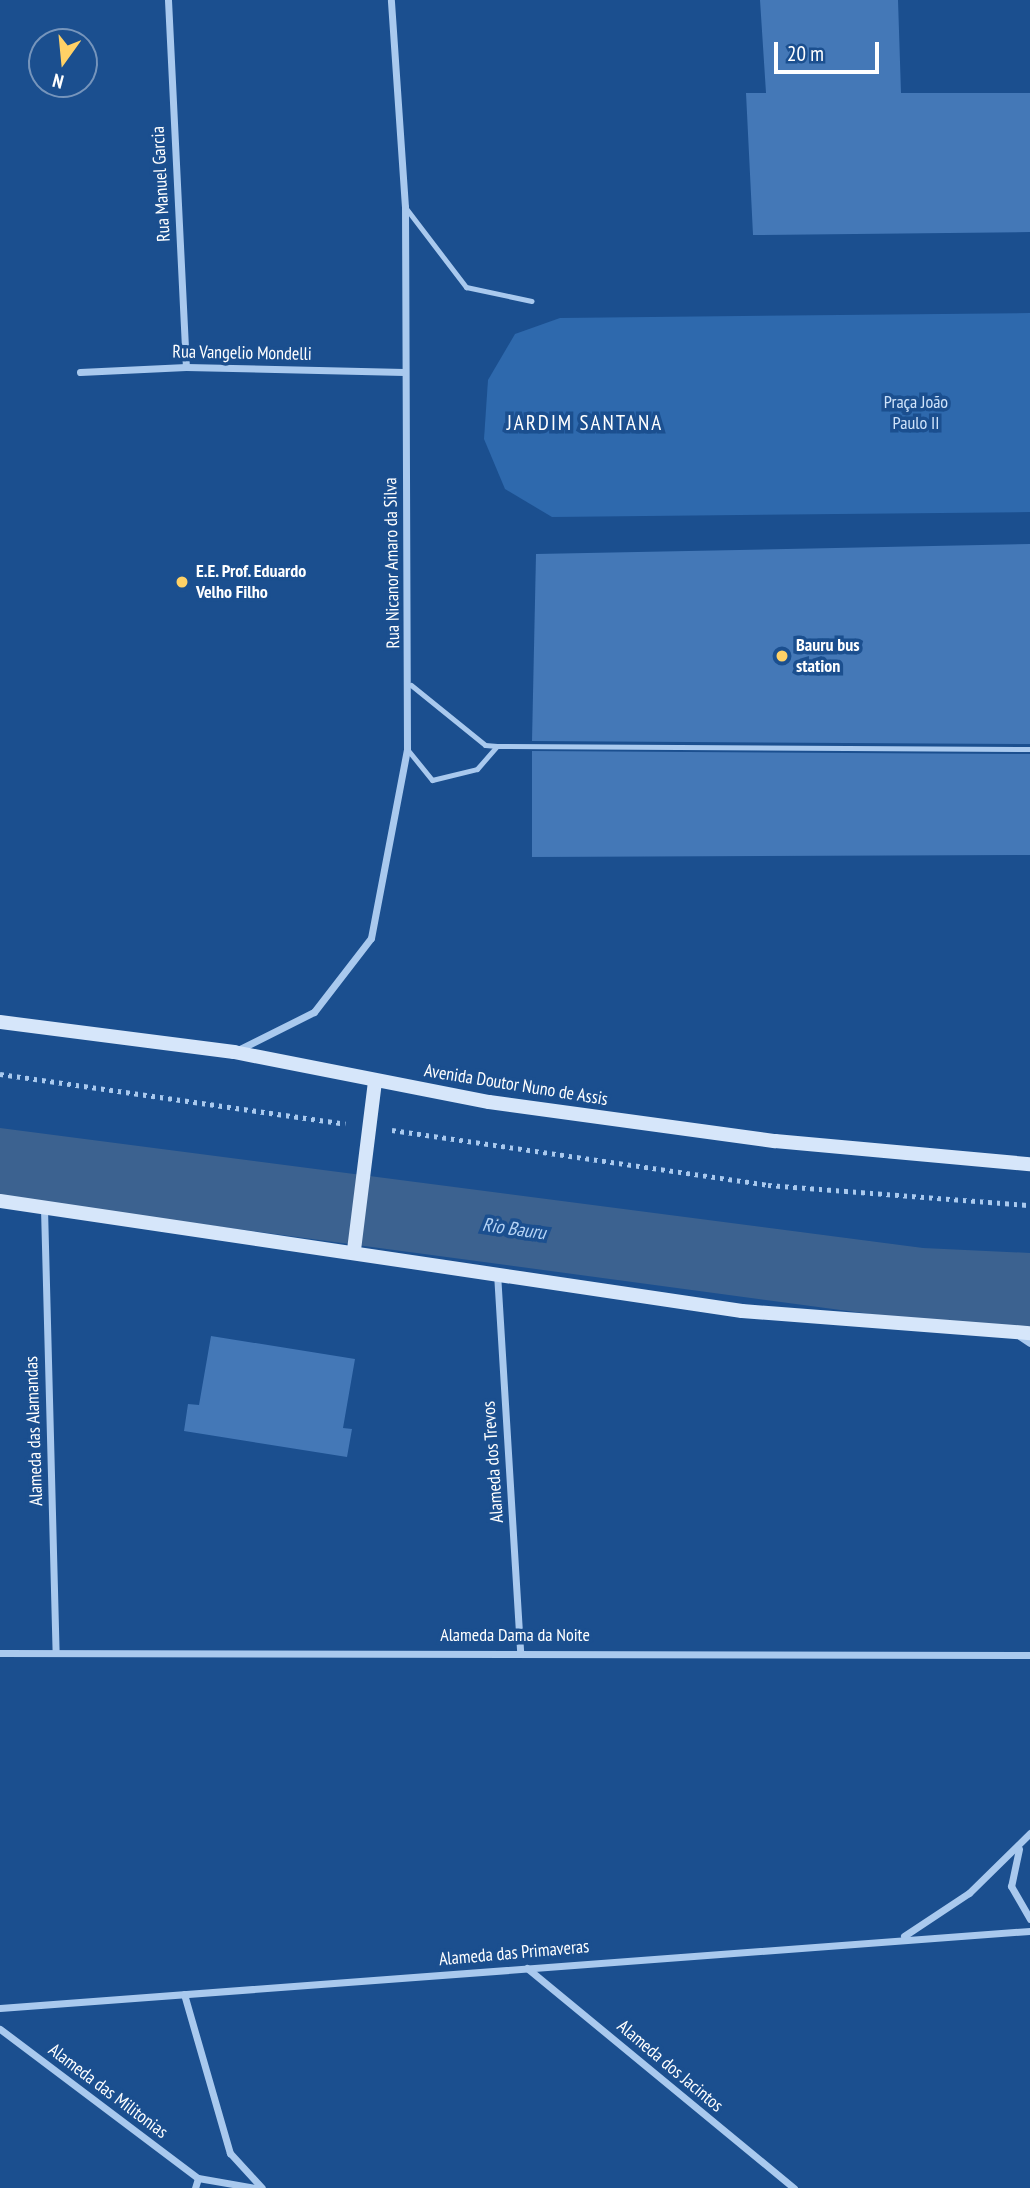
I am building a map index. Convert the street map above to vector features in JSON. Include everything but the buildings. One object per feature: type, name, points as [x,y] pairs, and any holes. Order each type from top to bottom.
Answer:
[{"type":"main road","name":"Avenida Doutor Nuno de Assis","points":[[0,1022],[234,1052],[375,1082],[775,1142],[1030,1164]]},
{"type":"main road","points":[[354,1250],[375,1082]]},
{"type":"main road","points":[[0,1201],[354,1250],[742,1311],[1030,1333]]},
{"type":"street","name":"Rua Manuel Garcia","points":[[168,0],[187,367]]},
{"type":"street","name":"Rua Nicanor Amaro da Silva","points":[[234,1052],[314,1012],[371,938],[407,749],[411,685],[404,372],[405,207],[391,0]]},
{"type":"street","name":"Rua Vangelio Mondelli","points":[[80,372],[187,367],[404,372]]},
{"type":"street","name":"Alameda das Alamandas","points":[[44,1207],[56,1653]]},
{"type":"street","name":"Alameda dos Trevos","points":[[497,1272],[520,1650]]},
{"type":"street","points":[[1015,1332],[1030,1343]]},
{"type":"street","name":"Alameda Dama da Noite","points":[[0,1653],[520,1650],[1030,1655]]},
{"type":"street","points":[[903,1937],[969,1893],[1020,1849],[1030,1833]]},
{"type":"street","points":[[1020,1849],[1011,1886],[1030,1919]]},
{"type":"street","name":"Alameda das Primaveras","points":[[0,2008],[903,1937],[1030,1930]]},
{"type":"street","name":"Alameda dos Jacintos","points":[[527,1968],[794,2188]]},
{"type":"street","points":[[184,1994],[230,2153],[262,2188]]},
{"type":"street","name":"Alameda das Militonias","points":[[0,2029],[198,2178]]},
{"type":"street","points":[[195,2188],[198,2178],[256,2188]]},
{"type":"lane","points":[[405,207],[466,287],[532,301]]},
{"type":"lane","points":[[411,685],[485,745],[1030,749]]},
{"type":"lane","points":[[407,749],[432,780],[477,769],[497,746]]},
{"type":"path","points":[[0,1074],[352,1125]]},
{"type":"path","points":[[380,1129],[768,1185],[1030,1205]]},
{"type":"green space","name":"Praça João Paulo II","points":[[1030,313],[1030,512],[552,517],[505,489],[484,439],[488,380],[515,334],[560,318]]},
{"type":"water","name":"Rio Bauru","points":[[0,1128],[923,1248],[1030,1253],[1030,1327],[893,1317],[0,1197]]},
{"type":"place","name":"E.E. Prof. Eduardo Velho Filho","points":[[182,582]]},
{"type":"place","name":"Bauru bus station","points":[[782,656]]},
{"type":"district","name":"JARDIM SANTANA","points":[[585,423]]}]
